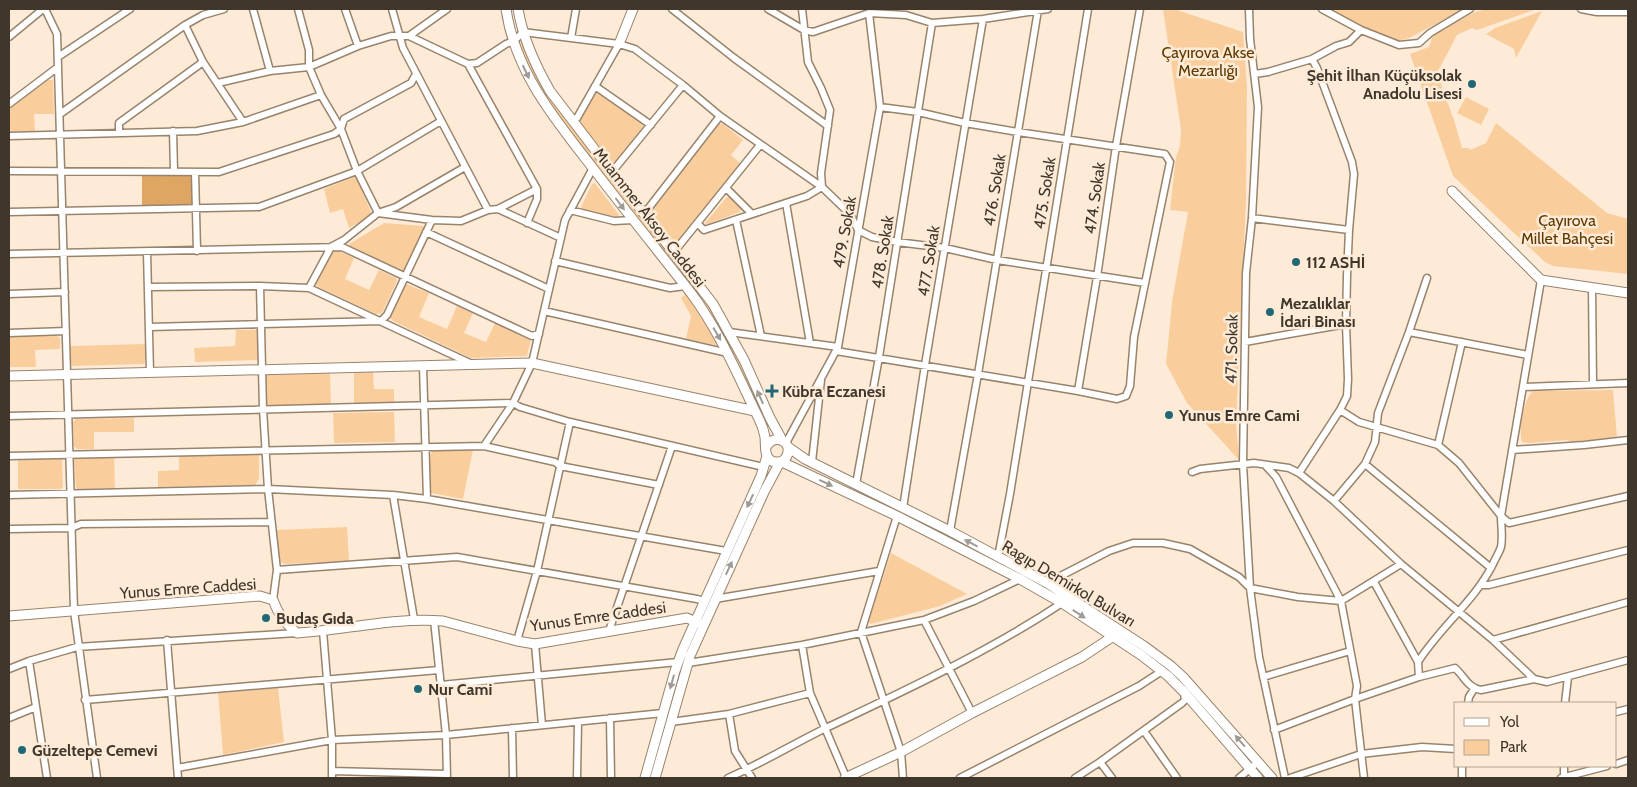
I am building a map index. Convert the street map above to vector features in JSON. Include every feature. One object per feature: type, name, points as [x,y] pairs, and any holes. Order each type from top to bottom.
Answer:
[{"type":"main road","name":"Muammer Aksoy Caddesi","points":[[506,9],[521,61],[534,88],[708,317],[728,353],[763,429],[766,451],[764,467],[704,601],[699,623],[678,662],[645,778]]},
{"type":"main road","points":[[518,9],[523,32],[544,81],[558,102],[713,304],[785,444],[788,456],[781,462],[764,492],[715,599],[699,623],[655,778]]},
{"type":"main road","points":[[619,44],[632,9]]},
{"type":"main road","points":[[1452,191],[1541,280],[1628,293]]},
{"type":"main road","points":[[9,376],[532,363],[755,411]]},
{"type":"main road","points":[[781,462],[772,461],[766,451],[769,443],[774,440],[785,444]]},
{"type":"main road","name":"Ragıp Demirkol Bulvarı","points":[[785,444],[800,456],[998,556],[1047,584],[1144,646],[1178,672],[1272,778]]},
{"type":"main road","name":"Ragıp Demirkol Bulvarı","points":[[781,462],[897,516],[1020,579],[1062,603],[1162,671],[1184,692],[1258,778]]},
{"type":"main road","name":"Yunus Emre Caddesi","points":[[9,616],[267,597],[273,600],[284,621],[297,633],[414,619],[443,620],[517,641],[535,644],[687,618],[699,623]]},
{"type":"main road","points":[[845,778],[901,752],[972,713],[1082,658],[1112,637]]},
{"type":"street","points":[[9,37],[44,9],[57,34],[74,612],[97,778]]},
{"type":"street","points":[[58,57],[130,9]]},
{"type":"street","points":[[60,114],[202,12],[224,9]]},
{"type":"street","points":[[253,9],[270,71]]},
{"type":"street","points":[[298,9],[309,50],[310,67],[321,95],[341,129],[357,171],[378,213]]},
{"type":"street","points":[[345,9],[358,46]]},
{"type":"street","points":[[392,9],[403,48],[488,210]]},
{"type":"street","points":[[409,36],[447,9]]},
{"type":"street","points":[[571,38],[576,9]]},
{"type":"street","points":[[672,9],[734,58],[828,126]]},
{"type":"street","points":[[768,9],[804,30],[814,32],[869,13],[906,15],[932,23],[983,19],[1048,9]]},
{"type":"street","points":[[802,9],[808,62],[830,110],[821,173],[822,187]]},
{"type":"street","name":"475. Sokak","points":[[998,556],[1010,494],[1088,9]]},
{"type":"street","name":"474. Sokak","points":[[1078,391],[1116,146],[1140,9]]},
{"type":"street","name":"471. Sokak","points":[[1249,9],[1250,39],[1258,107],[1252,218],[1246,273],[1243,464],[1250,588],[1264,677],[1284,778]]},
{"type":"street","points":[[1322,9],[1360,30],[1399,45],[1419,43],[1430,33],[1470,9]]},
{"type":"street","points":[[1581,9],[1597,12],[1628,12]]},
{"type":"street","name":"476. Sokak","points":[[950,531],[1038,10]]},
{"type":"street","name":"479. Sokak","points":[[785,444],[837,349],[880,107],[869,13]]},
{"type":"street","name":"477. Sokak","points":[[903,508],[944,248],[983,19]]},
{"type":"street","name":"478. Sokak","points":[[856,484],[879,358],[932,23]]},
{"type":"street","points":[[185,25],[203,62],[243,122]]},
{"type":"street","points":[[1255,74],[1312,59],[1336,46],[1349,42],[1360,30]]},
{"type":"street","points":[[218,83],[270,71],[310,67],[358,46],[399,35],[409,36],[420,43],[468,64],[477,63],[506,44],[514,41],[523,32],[619,44],[635,49],[720,116],[822,187],[850,214],[858,230],[872,237],[944,248],[997,260],[1145,283]]},
{"type":"street","points":[[572,120],[577,118],[619,44]]},
{"type":"street","points":[[1299,473],[1340,410],[1347,396],[1348,379],[1346,324],[1349,230],[1354,174],[1352,162],[1312,59]]},
{"type":"street","points":[[120,133],[118,123],[203,62]]},
{"type":"street","points":[[468,64],[537,189],[537,199],[527,223]]},
{"type":"street","points":[[9,104],[58,68]]},
{"type":"street","points":[[9,171],[220,172],[334,134],[341,129],[344,119],[411,83],[416,74]]},
{"type":"street","points":[[612,172],[683,85]]},
{"type":"street","points":[[595,86],[651,125]]},
{"type":"street","points":[[9,136],[198,131],[243,122],[321,95]]},
{"type":"street","points":[[729,332],[810,343],[879,358],[1028,382],[1117,399],[1126,396],[1130,386],[1134,337],[1170,162],[1165,154],[1018,132],[965,123],[918,112],[880,107]]},
{"type":"street","points":[[644,214],[720,116]]},
{"type":"street","points":[[9,212],[259,207],[357,171],[441,121]]},
{"type":"street","points":[[173,131],[174,171]]},
{"type":"street","points":[[674,252],[760,145]]},
{"type":"street","points":[[309,288],[331,247],[344,240],[378,213],[396,207],[465,167]]},
{"type":"street","points":[[484,446],[513,403],[532,363],[565,220],[593,168]]},
{"type":"street","points":[[194,172],[197,251]]},
{"type":"street","points":[[698,224],[704,230],[807,196],[822,187]]},
{"type":"street","points":[[726,188],[752,214]]},
{"type":"street","points":[[378,213],[432,220],[461,221],[488,210],[498,209],[537,189]]},
{"type":"street","points":[[786,203],[810,343]]},
{"type":"street","points":[[498,209],[561,238]]},
{"type":"street","points":[[570,210],[622,222],[633,220]]},
{"type":"street","points":[[1252,218],[1349,230]]},
{"type":"street","points":[[149,327],[381,321],[387,315],[432,220]]},
{"type":"street","points":[[736,220],[762,336]]},
{"type":"street","points":[[426,232],[549,289]]},
{"type":"street","points":[[9,254],[342,247],[532,336],[539,334]]},
{"type":"street","points":[[147,252],[150,372]]},
{"type":"street","points":[[555,261],[670,288],[685,286]]},
{"type":"street","points":[[1334,501],[1365,464],[1375,442],[1378,413],[1410,332],[1427,278]]},
{"type":"street","points":[[1418,662],[1429,644],[1482,584],[1501,548],[1501,516],[1541,280]]},
{"type":"street","points":[[260,286],[268,489],[277,570],[273,600]]},
{"type":"street","points":[[148,287],[260,286],[309,288],[474,365]]},
{"type":"street","points":[[1592,287],[1593,384]]},
{"type":"street","points":[[9,294],[65,292]]},
{"type":"street","points":[[544,311],[728,353]]},
{"type":"street","points":[[1245,342],[1346,324]]},
{"type":"street","points":[[9,333],[66,331]]},
{"type":"street","points":[[1410,332],[1528,355]]},
{"type":"street","points":[[1438,445],[1462,342]]},
{"type":"street","points":[[423,366],[427,498]]},
{"type":"street","points":[[812,462],[822,376]]},
{"type":"street","points":[[1523,387],[1628,383]]},
{"type":"street","points":[[9,416],[513,403],[520,407],[570,422],[764,467]]},
{"type":"street","points":[[1340,410],[1359,422],[1438,445],[1459,463],[1509,524],[1628,496]]},
{"type":"street","points":[[517,641],[537,571],[570,422]]},
{"type":"street","points":[[1512,450],[1628,440]]},
{"type":"street","points":[[9,456],[484,446],[555,462],[560,466],[658,485]]},
{"type":"street","points":[[609,631],[672,446]]},
{"type":"street","points":[[1192,472],[1200,469],[1254,463],[1289,468],[1299,473],[1334,501],[1402,564],[1493,640],[1534,679]]},
{"type":"street","points":[[1265,464],[1276,477],[1341,601],[1357,686],[1355,699],[1364,778]]},
{"type":"street","points":[[1365,464],[1491,568]]},
{"type":"street","points":[[9,495],[268,489],[392,495],[427,498],[726,551]]},
{"type":"street","points":[[392,495],[414,619]]},
{"type":"street","points":[[897,516],[861,632],[901,752],[903,778]]},
{"type":"street","points":[[9,530],[72,528],[81,524],[271,522]]},
{"type":"street","points":[[1047,584],[1109,551],[1133,543],[1163,543],[1190,549],[1239,577],[1250,588],[1298,597],[1341,601],[1402,564]]},
{"type":"street","points":[[1482,584],[1489,585],[1628,550]]},
{"type":"street","points":[[277,570],[457,557],[704,601]]},
{"type":"street","points":[[715,599],[879,571]]},
{"type":"street","points":[[688,663],[802,645],[924,620],[974,601],[1020,579]]},
{"type":"street","points":[[1374,582],[1418,662],[1419,677]]},
{"type":"street","points":[[1493,640],[1628,602]]},
{"type":"street","points":[[728,778],[948,668],[1036,620],[1062,603]]},
{"type":"street","points":[[323,631],[332,740],[332,775],[447,776],[446,735],[434,620]]},
{"type":"street","points":[[924,620],[972,713]]},
{"type":"street","points":[[9,669],[78,646],[297,633]]},
{"type":"street","points":[[166,640],[178,778]]},
{"type":"street","points":[[535,644],[542,725]]},
{"type":"street","points":[[802,645],[810,693],[845,778]]},
{"type":"street","points":[[1264,677],[1350,651]]},
{"type":"street","points":[[1274,730],[1419,677],[1455,668],[1466,682],[1474,689],[1480,690],[1534,679],[1546,682],[1628,660]]},
{"type":"street","points":[[29,661],[47,778]]},
{"type":"street","points":[[441,685],[678,662]]},
{"type":"street","points":[[86,700],[439,670]]},
{"type":"street","points":[[960,778],[1139,686],[1162,671]]},
{"type":"street","points":[[1565,702],[1568,677]]},
{"type":"street","points":[[1468,702],[1474,689]]},
{"type":"street","points":[[1074,778],[1100,762],[1185,700],[1184,692]]},
{"type":"street","points":[[671,722],[729,714],[810,693]]},
{"type":"street","points":[[9,718],[36,707]]},
{"type":"street","points":[[177,768],[332,740],[446,735],[663,713]]},
{"type":"street","points":[[729,714],[735,751],[752,778]]},
{"type":"street","points":[[610,718],[611,778]]},
{"type":"street","points":[[577,778],[578,722]]},
{"type":"street","points":[[512,728],[513,778]]},
{"type":"street","points":[[1144,731],[1177,778]]},
{"type":"street","points":[[1290,778],[1361,754],[1422,747],[1454,749]]},
{"type":"street","points":[[1100,762],[1112,778]]},
{"type":"street","points":[[1240,778],[1258,762]]},
{"type":"street","points":[[1563,778],[1603,767]]},
{"type":"green space","name":"Çayırova Akse Mezarlığı","points":[[1163,9],[1174,9],[1243,32],[1247,87],[1246,201],[1236,423],[1239,460],[1187,403],[1166,364],[1172,302],[1188,212],[1170,210],[1181,130]]},
{"type":"green space","points":[[1329,9],[1464,9],[1411,37],[1397,41],[1377,35]]},
{"type":"green space","name":"Çayırova Millet Bahçesi","points":[[1488,9],[1537,9],[1477,30],[1472,28],[1457,35],[1437,73],[1462,148],[1469,148],[1470,150],[1486,143],[1496,123],[1607,213],[1628,219],[1628,274],[1553,266],[1545,262],[1453,176],[1410,54],[1429,47],[1433,35],[1475,12]]},
{"type":"green space","points":[[1542,11],[1516,58],[1514,49],[1486,34],[1495,28]]},
{"type":"green space","points":[[522,42],[531,66],[554,104],[692,283],[689,285],[560,118],[533,74],[519,43]]},
{"type":"green space","points":[[48,80],[53,80],[54,114],[34,114],[35,131],[9,132],[9,109]]},
{"type":"green space","points":[[597,92],[601,92],[643,124],[642,129],[618,161],[612,165],[580,124],[581,118]]},
{"type":"green space","points":[[1466,97],[1489,109],[1481,125],[1457,113]]},
{"type":"green space","points":[[719,124],[723,124],[743,140],[731,155],[742,165],[679,243],[675,244],[651,215],[652,211]]},
{"type":"green space","points":[[354,177],[357,179],[371,212],[369,217],[349,228],[343,209],[330,213],[324,189]]},
{"type":"green space","points":[[595,183],[619,215],[617,217],[584,210],[581,207],[592,184]]},
{"type":"green space","points":[[730,196],[741,209],[740,212],[707,224],[705,223],[726,198]]},
{"type":"green space","points":[[384,223],[424,226],[425,228],[405,271],[400,272],[349,248],[349,244]]},
{"type":"green space","points":[[332,251],[339,251],[354,258],[345,279],[369,290],[379,270],[396,278],[397,281],[382,313],[376,314],[318,287],[315,283]]},
{"type":"green space","points":[[406,284],[429,293],[419,317],[447,329],[457,306],[473,313],[464,333],[486,342],[495,323],[531,339],[527,356],[471,358],[393,321],[390,317]]},
{"type":"green space","points":[[686,294],[718,344],[686,339],[691,316],[681,298]]},
{"type":"green space","points":[[705,301],[729,341],[753,392],[751,393],[703,302]]},
{"type":"green space","points":[[236,330],[259,331],[260,358],[258,360],[195,362],[194,348],[235,346]]},
{"type":"green space","points":[[56,335],[60,338],[60,349],[35,350],[36,367],[9,367],[9,336]]},
{"type":"green space","points":[[145,344],[144,364],[73,366],[70,364],[70,346]]},
{"type":"green space","points":[[354,371],[373,371],[374,389],[394,389],[394,403],[354,403]]},
{"type":"green space","points":[[330,372],[331,405],[270,406],[267,404],[266,373]]},
{"type":"green space","points":[[1613,390],[1617,437],[1571,442],[1567,440],[1522,442],[1523,415],[1527,400],[1533,391]]},
{"type":"green space","points":[[394,412],[395,442],[334,443],[333,413]]},
{"type":"green space","points":[[134,418],[134,432],[94,432],[94,449],[77,449],[74,446],[73,422],[76,419]]},
{"type":"green space","points":[[434,450],[473,450],[463,499],[431,493],[429,456]]},
{"type":"green space","points":[[259,454],[259,479],[255,485],[158,487],[158,471],[179,470],[179,456]]},
{"type":"green space","points":[[114,457],[115,488],[78,489],[76,487],[74,460],[77,458]]},
{"type":"green space","points":[[59,458],[62,460],[63,487],[61,489],[18,489],[18,459]]},
{"type":"green space","points":[[347,527],[349,561],[284,564],[279,560],[277,530]]},
{"type":"green space","points":[[891,553],[967,594],[940,606],[871,624],[868,622]]},
{"type":"green space","points":[[278,688],[284,742],[223,755],[218,693]]},
{"type":"shaded area","points":[[189,173],[192,176],[192,203],[189,205],[142,206],[142,175]]},
{"type":"place","name":"Şehit İlhan Küçüksolak Anadolu Lisesi","points":[[1472,84]]},
{"type":"place","name":"112 ASHİ","points":[[1296,262]]},
{"type":"place","name":"Mezalıklar İdari Binası","points":[[1270,312]]},
{"type":"place","name":"Kübra Eczanesi","points":[[772,391]]},
{"type":"place","name":"Yunus Emre Cami","points":[[1169,415]]},
{"type":"place","name":"Budaş Gıda","points":[[266,618]]},
{"type":"place","name":"Nur Cami","points":[[418,689]]},
{"type":"place","name":"Güzeltepe Cemevi","points":[[22,750]]}]
